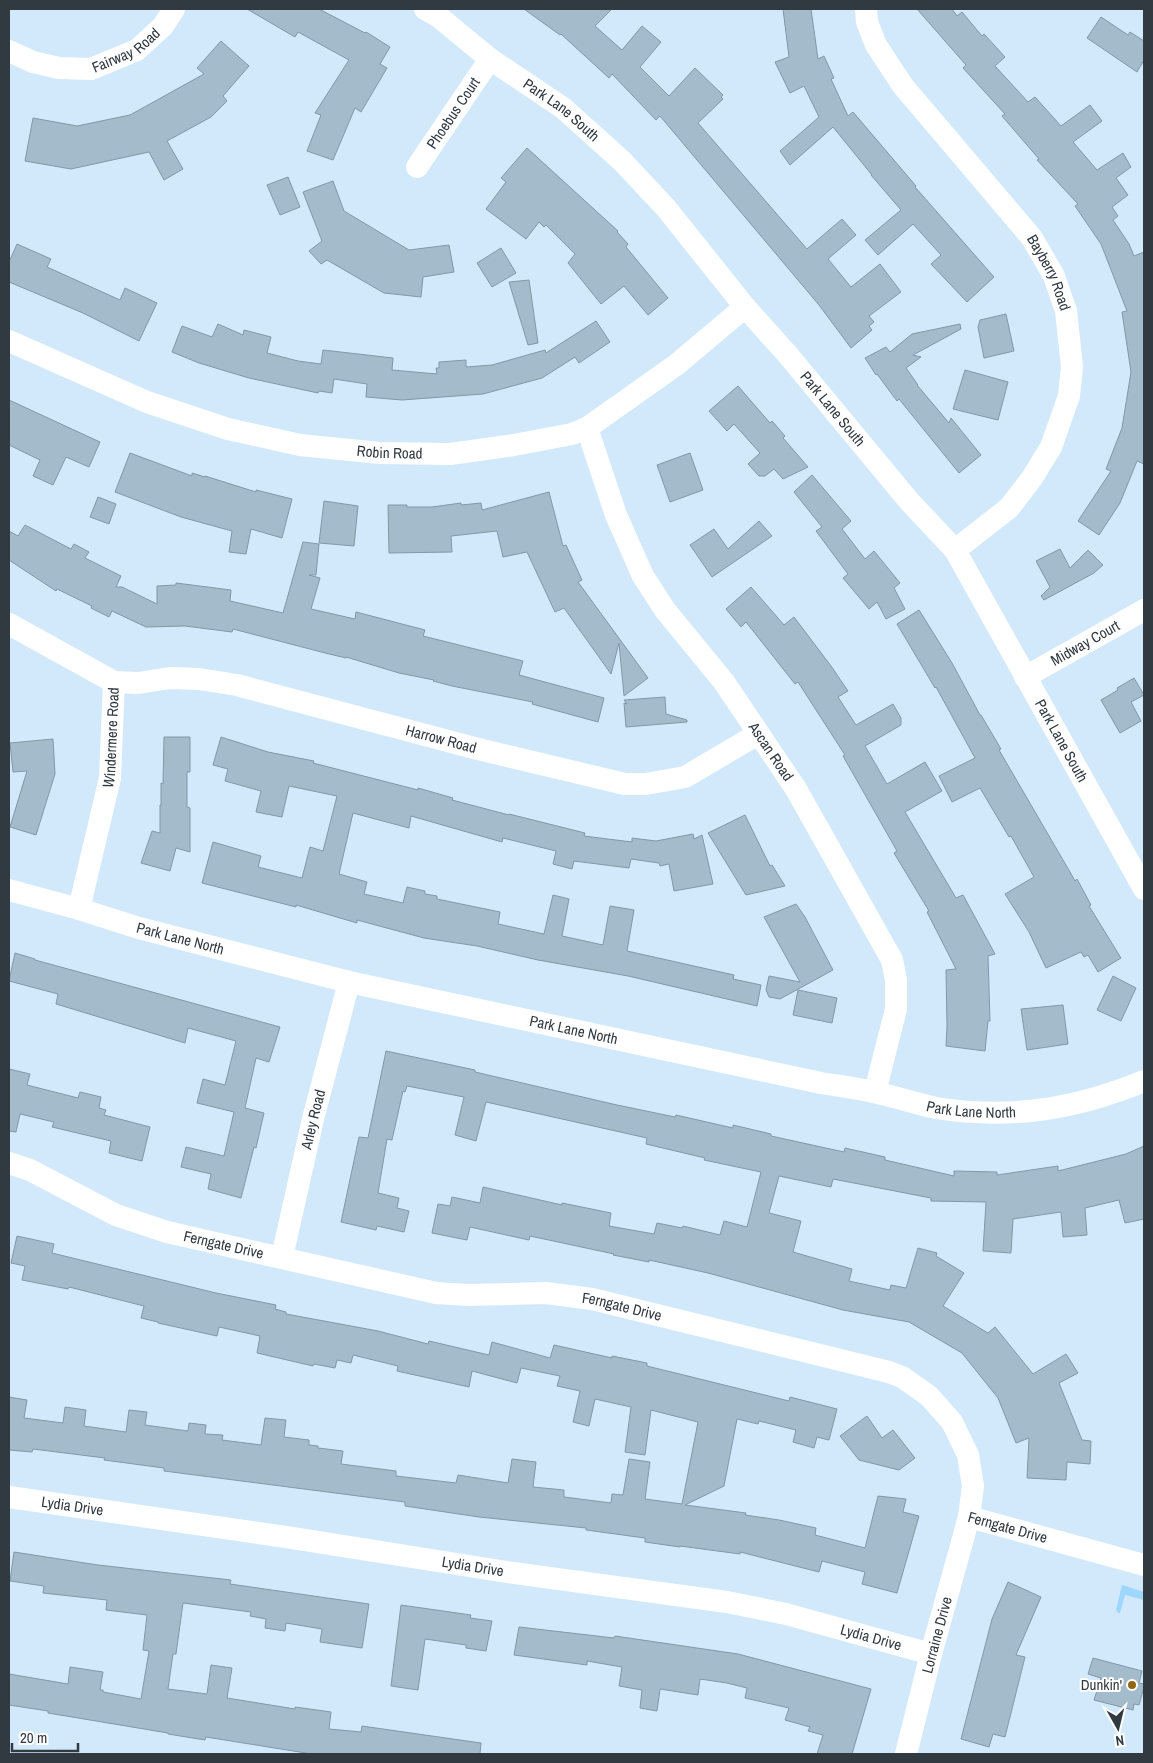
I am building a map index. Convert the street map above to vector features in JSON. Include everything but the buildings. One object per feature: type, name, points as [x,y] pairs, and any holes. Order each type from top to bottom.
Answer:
[{"type":"street","name":"Fairway Road","points":[[9,51],[33,62],[59,68],[91,69],[138,50],[163,26],[174,9]]},
{"type":"street","name":"Park Lane South","points":[[425,9],[439,17],[490,59],[563,108],[622,161],[666,208],[745,307],[788,355],[909,501],[955,550],[1144,889]]},
{"type":"street","name":"Bayberry Road","points":[[866,9],[868,22],[876,45],[903,86],[1032,238],[1054,276],[1066,311],[1072,367],[1069,396],[1051,447],[1032,478],[1008,508],[955,550]]},
{"type":"street","name":"Phoebus Court","points":[[417,168],[490,59]]},
{"type":"street","name":"Robin Road","points":[[9,341],[147,402],[228,429],[300,445],[380,453],[450,454],[562,436],[587,428],[676,365],[745,307]]},
{"type":"street","name":"Ascan Road","points":[[587,428],[616,515],[643,576],[665,610],[724,682],[796,789],[892,960],[896,980],[896,1009],[875,1092]]},
{"type":"street","name":"Midway Court","points":[[1025,677],[1144,610]]},
{"type":"street","name":"Windermere Road","points":[[9,624],[114,682],[110,778],[79,909]]},
{"type":"street","name":"Harrow Road","points":[[114,682],[138,683],[170,678],[199,679],[237,685],[478,749],[625,784],[646,784],[685,777],[758,734]]},
{"type":"street","name":"Park Lane North","points":[[9,890],[139,928],[349,982],[964,1112],[1029,1112],[1065,1107],[1112,1094],[1144,1081]]},
{"type":"street","name":"Arley Road","points":[[282,1257],[313,1119],[349,982]]},
{"type":"street","name":"Ferngate Drive","points":[[9,1163],[30,1170],[116,1215],[168,1232],[436,1293],[469,1296],[546,1293],[592,1299],[889,1372],[902,1377],[929,1396],[952,1422],[960,1436],[968,1455],[973,1486],[969,1517],[1144,1564]]},
{"type":"street","name":"Lydia Drive","points":[[9,1497],[286,1537],[507,1572],[727,1602],[786,1614],[931,1654]]},
{"type":"street","name":"Lorraine Drive","points":[[906,1754],[931,1654],[969,1517]]},
{"type":"shaded area","points":[[1122,1585],[1144,1592],[1144,1600],[1125,1595],[1120,1613],[1118,1613],[1116,1610]]},
{"type":"place","name":"Dunkin'","points":[[1132,1685]]}]
